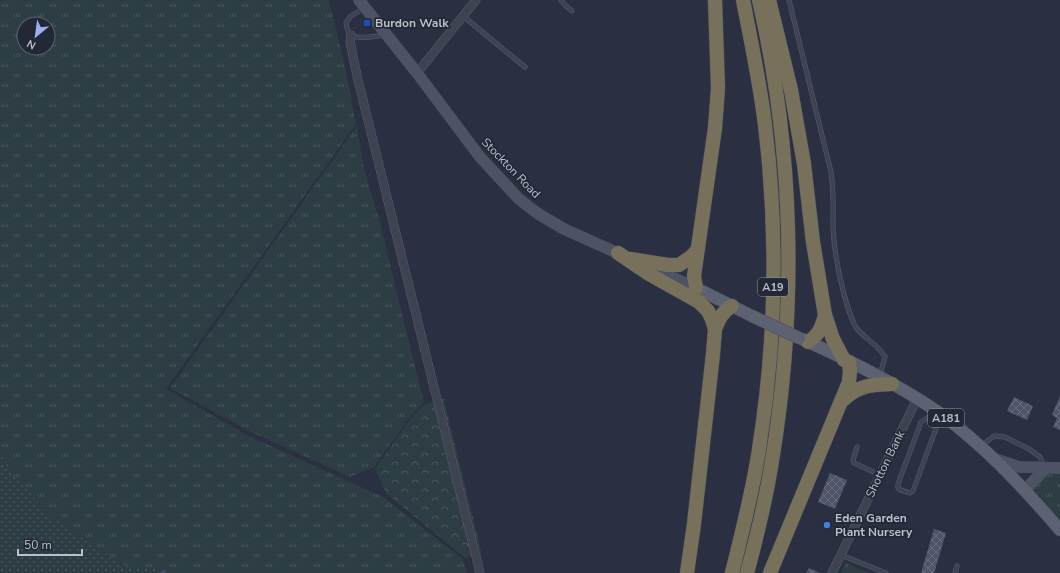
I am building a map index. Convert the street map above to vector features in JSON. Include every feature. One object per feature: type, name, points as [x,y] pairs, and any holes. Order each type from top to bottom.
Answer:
[{"type":"highway","points":[[696,288],[694,276],[715,128],[718,88],[715,0]]},
{"type":"highway","name":"A19","points":[[732,573],[746,516],[759,450],[769,373],[773,305],[773,235],[770,169],[755,57],[743,0]]},
{"type":"highway","name":"A19","points":[[747,573],[760,525],[772,462],[784,365],[788,302],[789,244],[781,128],[773,74],[759,0]]},
{"type":"highway","points":[[769,0],[791,90],[804,164],[813,242],[825,315],[833,339],[850,370],[849,382],[770,573]]},
{"type":"highway","points":[[624,256],[668,265],[679,265],[691,257],[698,249]]},
{"type":"highway","points":[[624,256],[649,274],[699,302],[708,311],[712,319],[714,329]]},
{"type":"highway","points":[[687,573],[694,524],[714,329],[719,317],[724,311],[732,306]]},
{"type":"highway","points":[[803,340],[818,335],[825,315]]},
{"type":"highway","points":[[841,401],[856,389],[886,381]]},
{"type":"main road","name":"Stockton Road","points":[[362,4],[417,73],[480,157],[519,199],[536,213],[564,229],[696,288]]},
{"type":"main road","name":"A181","points":[[696,288],[886,381],[939,413],[995,459],[1060,530]]},
{"type":"main road","points":[[995,459],[1018,467],[1045,469],[1055,467],[1060,468]]},
{"type":"main road","points":[[1025,490],[1045,469]]},
{"type":"street","points":[[417,73],[476,0]]},
{"type":"street","points":[[351,35],[350,42],[358,80],[480,573]]},
{"type":"street","name":"Shotton Bank","points":[[832,573],[917,399]]},
{"type":"lane","points":[[561,0],[572,11]]},
{"type":"lane","points":[[789,0],[831,172],[835,251],[841,282],[849,310],[856,327],[881,350],[885,357],[886,381]]},
{"type":"lane","points":[[362,4],[346,23],[347,30],[351,35],[356,37],[387,35]]},
{"type":"lane","points":[[463,16],[525,67]]},
{"type":"lane","points":[[939,413],[913,491],[910,493],[900,490],[898,488],[898,484],[921,422],[939,413]]},
{"type":"lane","points":[[980,446],[994,436],[1005,437],[1030,449],[1040,457],[1045,469]]},
{"type":"lane","points":[[857,447],[853,460],[854,463],[880,475]]},
{"type":"lane","points":[[841,555],[886,573]]},
{"type":"lane","points":[[955,573],[957,566]]},
{"type":"green space","points":[[0,0],[329,0],[346,71],[356,124],[166,389],[247,435],[383,497],[463,559],[467,573],[160,573],[161,567],[126,567],[53,518],[10,472],[0,449]]},
{"type":"green space","points":[[357,126],[363,165],[382,229],[424,402],[410,417],[374,467],[350,477],[249,431],[170,388]]},
{"type":"green space","points":[[444,399],[482,554],[465,558],[386,493],[375,469],[411,418],[425,404]]},
{"type":"green space","points":[[0,449],[10,472],[53,518],[126,567],[161,567],[160,573],[0,573]]},
{"type":"green space","points":[[1060,473],[1060,521],[1035,491],[1035,486],[1044,475]]},
{"type":"green space","points":[[846,563],[869,573],[841,573]]},
{"type":"building","points":[[1060,396],[1060,430],[1053,427],[1057,418],[1052,415]]},
{"type":"building","points":[[1014,397],[1033,406],[1027,420],[1007,411]]},
{"type":"building","points":[[830,473],[847,480],[835,509],[818,502]]},
{"type":"building","points":[[934,529],[946,533],[934,573],[921,573]]},
{"type":"building","points":[[809,568],[820,573],[806,573]]},
{"type":"waterway","points":[[161,573],[165,571]]},
{"type":"place","name":"Burdon Walk","points":[[367,23]]},
{"type":"place","name":"Eden Garden Plant Nursery","points":[[827,525]]}]
